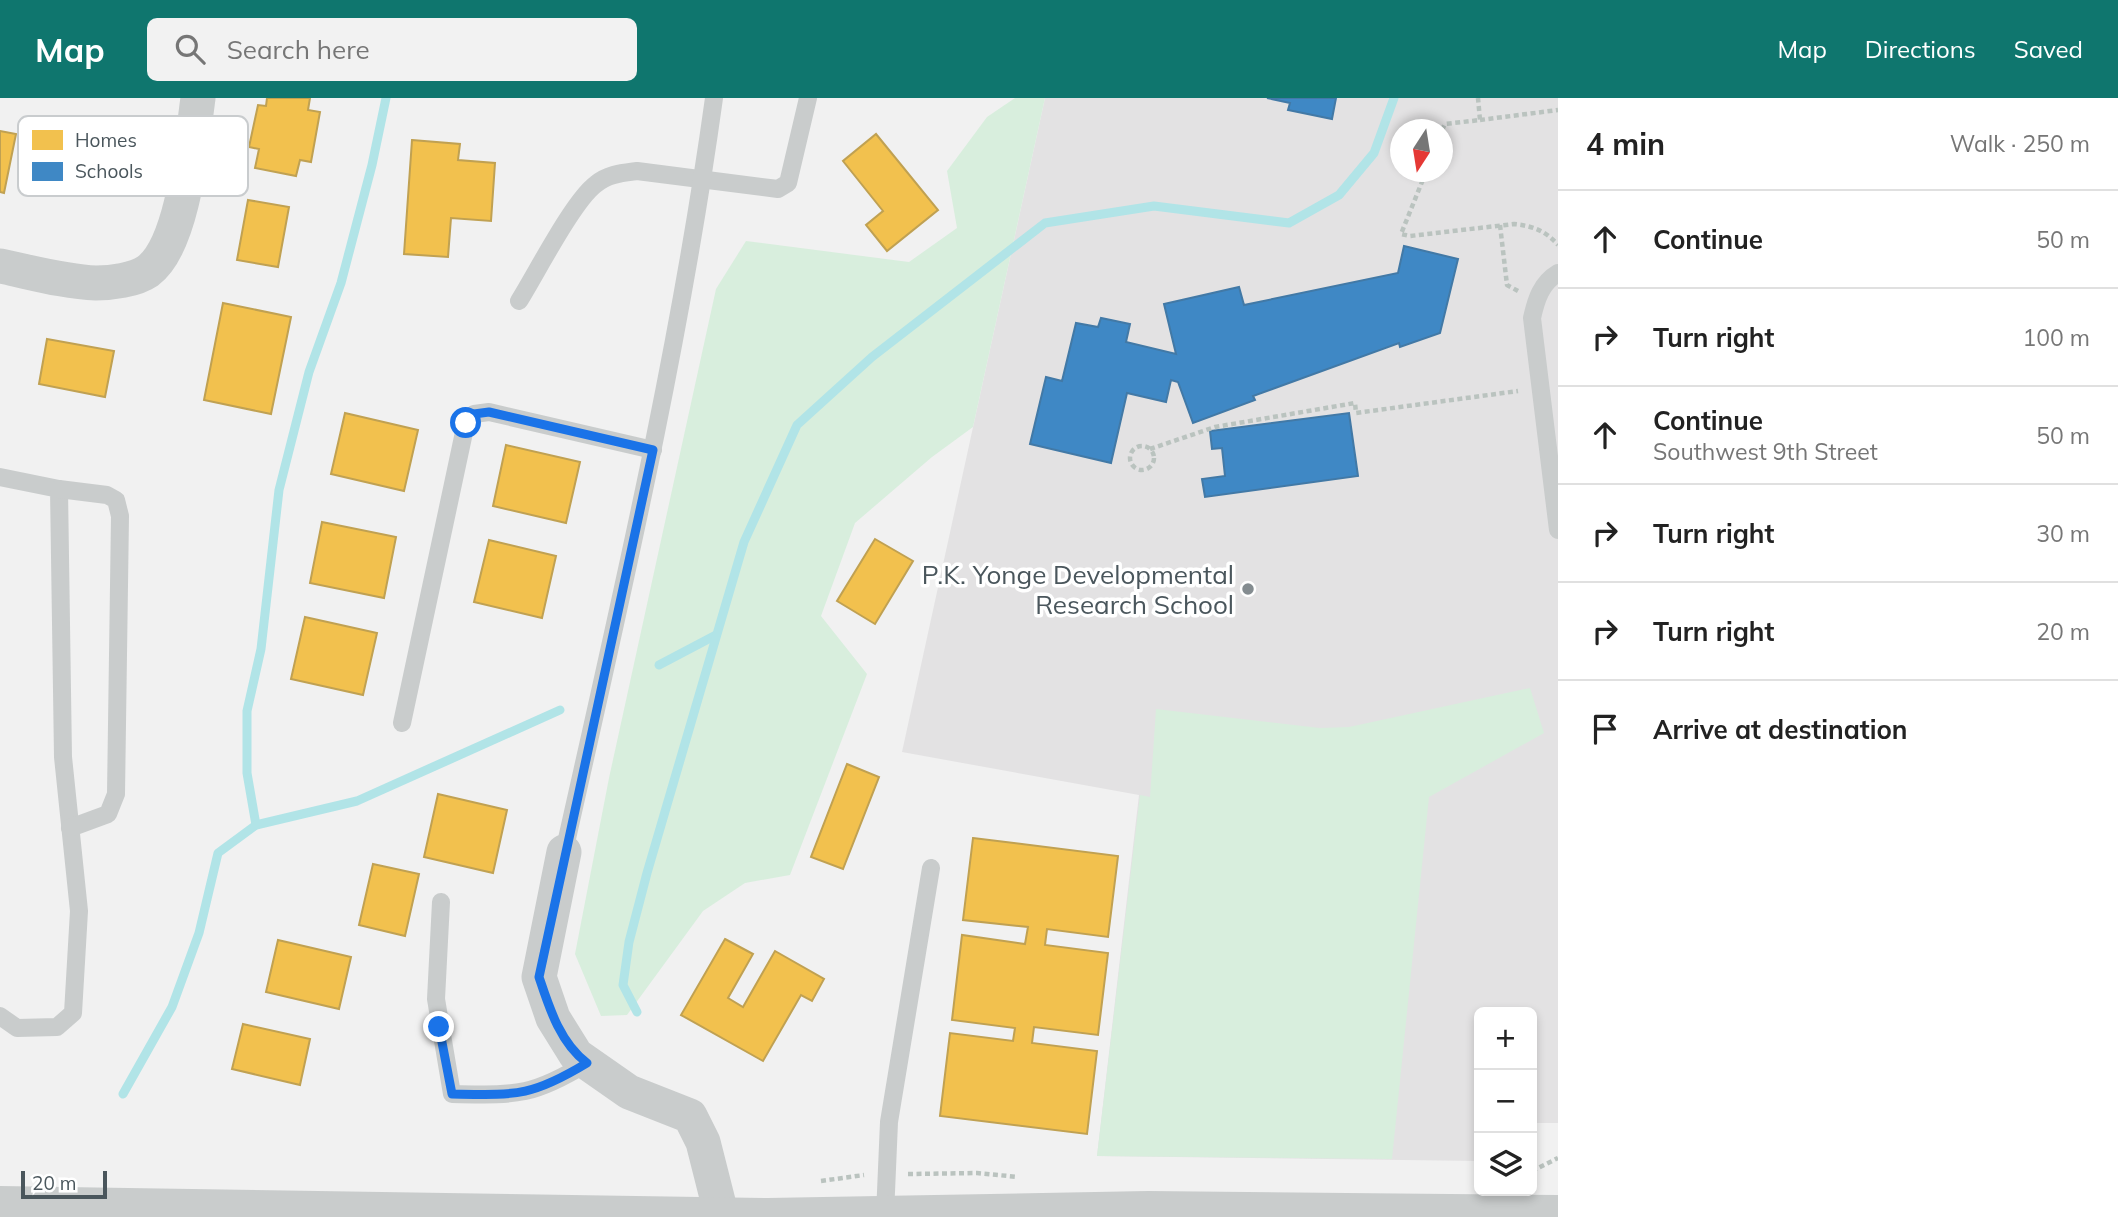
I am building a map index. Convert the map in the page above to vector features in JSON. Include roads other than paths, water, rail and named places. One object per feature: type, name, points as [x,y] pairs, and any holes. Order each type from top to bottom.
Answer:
[{"type":"street","points":[[195,116],[198,98]]},
{"type":"street","points":[[0,266],[95,283],[126,279],[148,271],[162,254],[177,223],[182,196]]},
{"type":"street","points":[[564,852],[539,977],[553,1018],[576,1055],[587,1063],[629,1092],[690,1116],[703,1142],[722,1217]]},
{"type":"street","points":[[0,1205],[183,1213],[722,1217],[1148,1210],[1416,1215],[1558,1214]]},
{"type":"lane","points":[[564,852],[653,450],[703,178],[714,98]]},
{"type":"lane","points":[[519,301],[581,201],[595,184],[613,174],[637,171],[778,189],[788,183],[808,98]]},
{"type":"lane","points":[[1558,273],[1549,278],[1537,297],[1532,318],[1558,530]]},
{"type":"lane","points":[[402,723],[466,423],[474,414],[489,412],[653,450]]},
{"type":"lane","points":[[0,477],[107,495],[116,500],[120,516],[116,794],[108,814],[70,828]]},
{"type":"lane","points":[[0,1016],[17,1028],[57,1027],[73,1013],[79,911],[63,757],[59,489]]},
{"type":"lane","points":[[885,1215],[889,1122],[931,868]]},
{"type":"lane","points":[[441,902],[436,999],[452,1094],[507,1095],[535,1091],[587,1063]]},
{"type":"waterway","points":[[256,825],[247,773],[247,711],[261,649],[279,490],[309,372],[341,283],[372,165],[386,98]]},
{"type":"waterway","points":[[637,1012],[623,985],[629,942],[647,873],[744,542],[797,425],[872,357],[1045,223],[1154,206],[1289,223],[1339,195],[1374,153],[1394,98]]},
{"type":"waterway","points":[[659,665],[716,635]]},
{"type":"waterway","points":[[123,1094],[172,1007],[199,933],[218,853],[256,825],[357,801],[560,710]]},
{"type":"place","name":"P.K. Yonge Developmental Research School","points":[[1248,589]]}]
